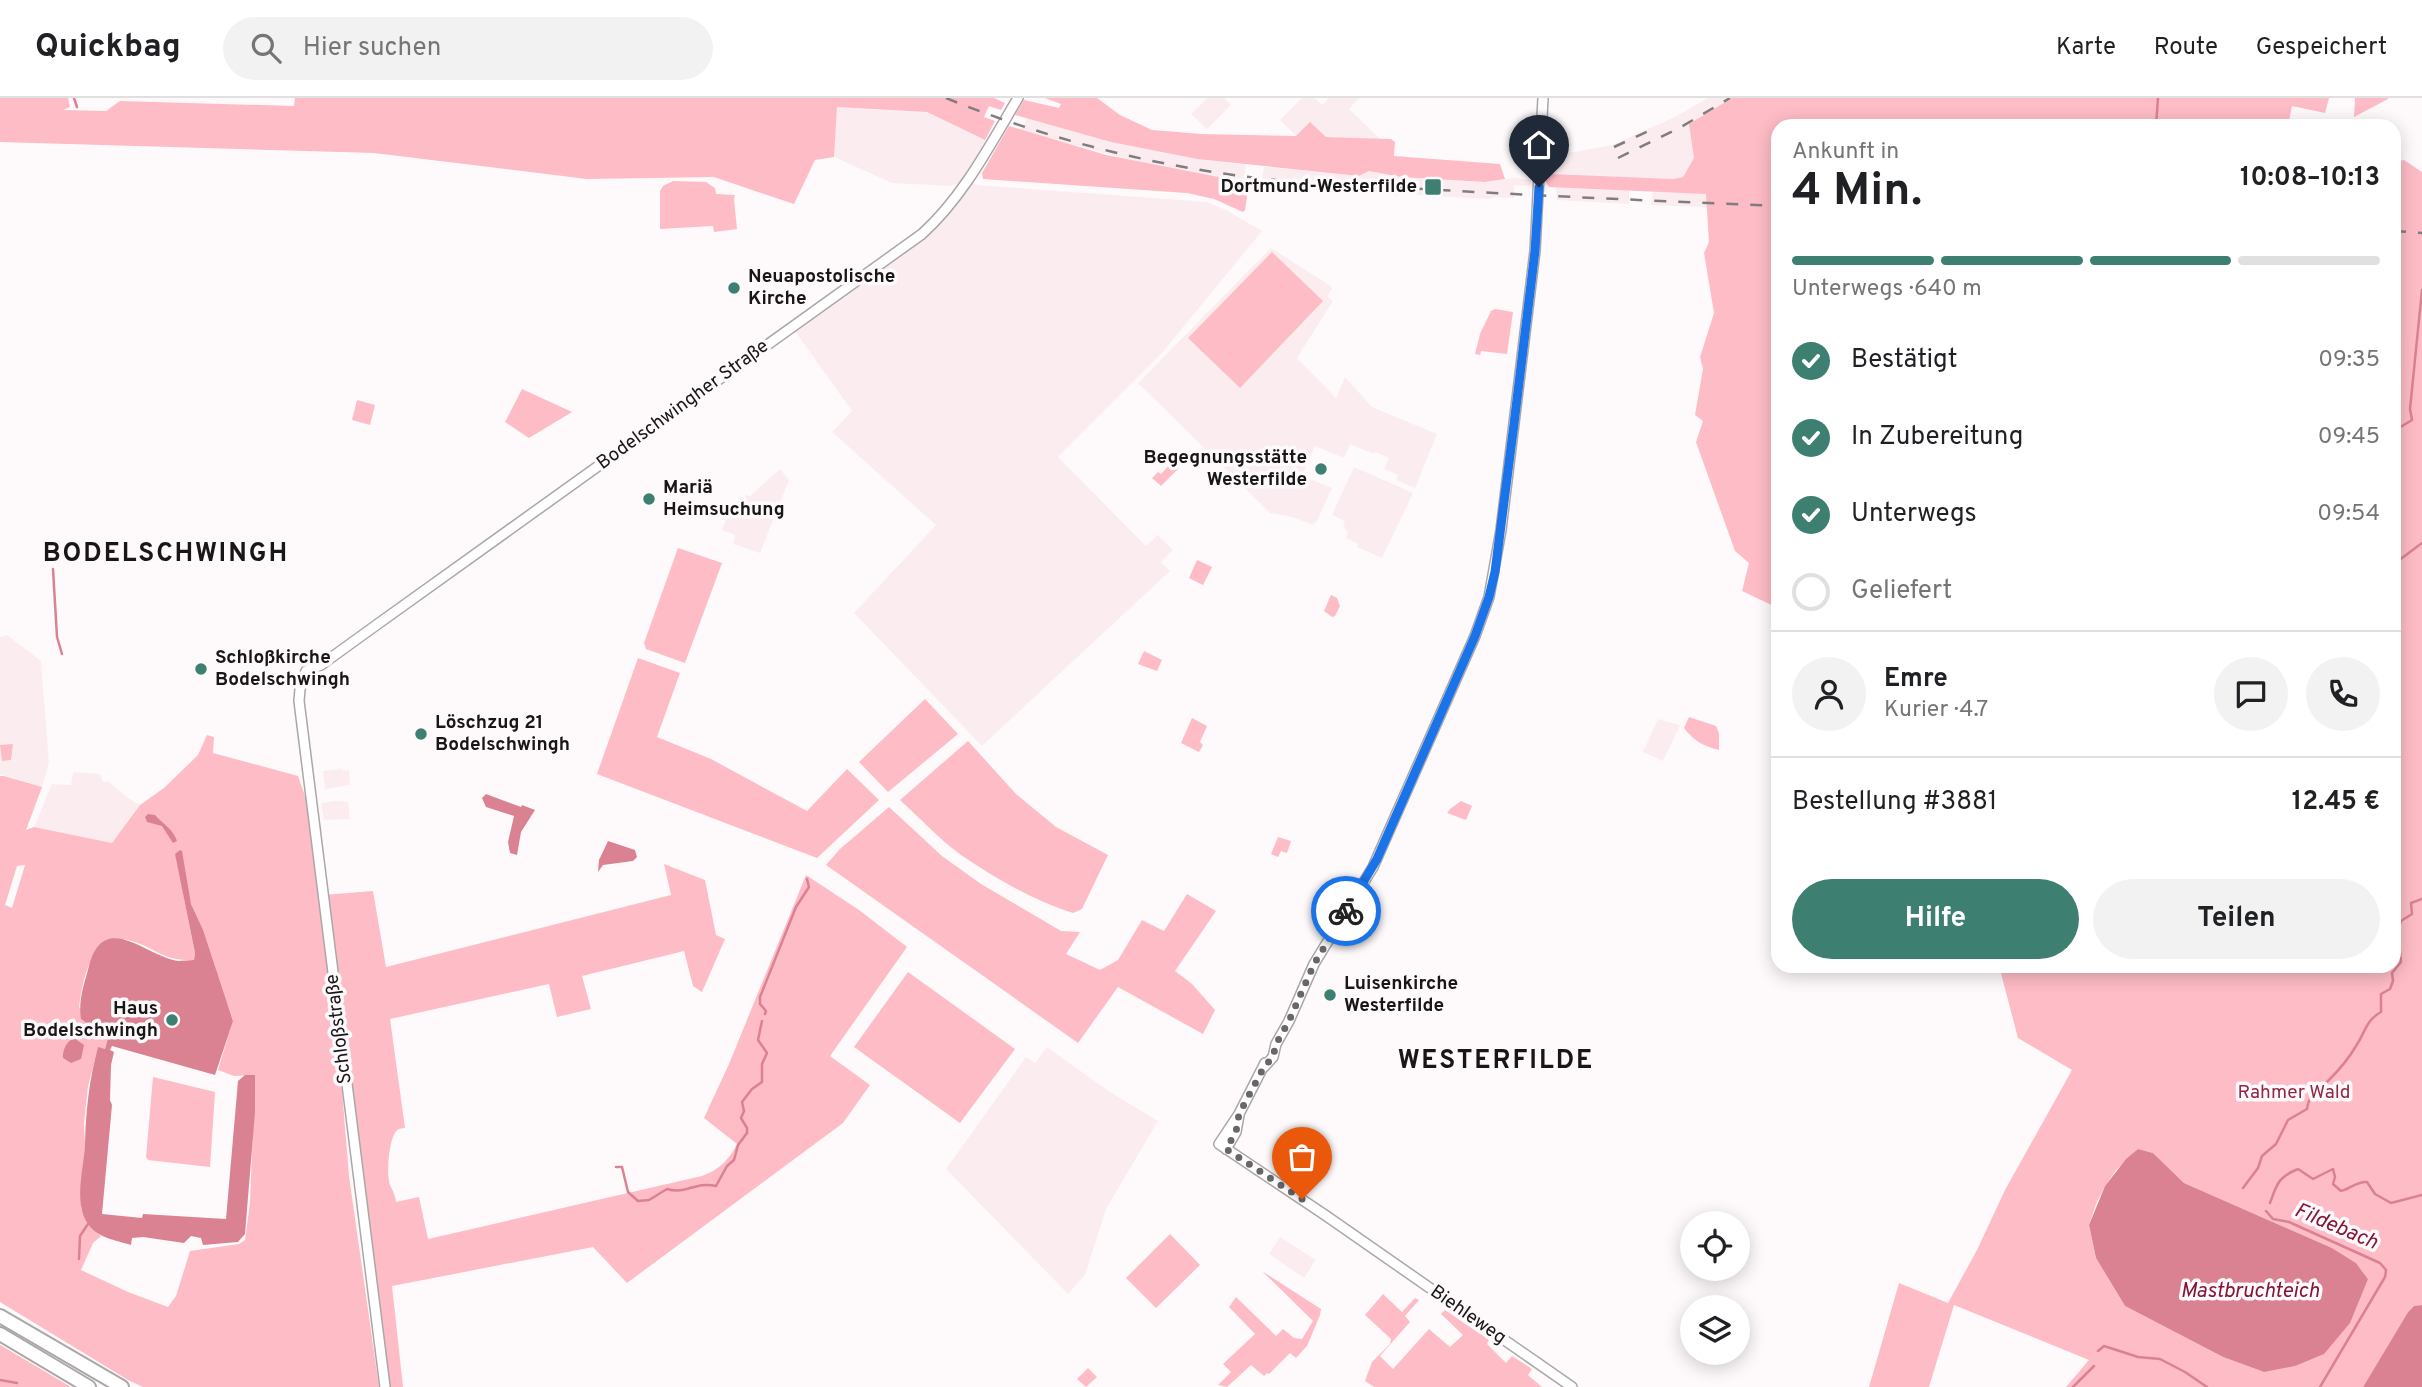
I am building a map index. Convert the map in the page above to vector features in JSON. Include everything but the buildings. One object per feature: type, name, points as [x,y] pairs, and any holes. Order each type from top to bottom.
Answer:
[{"type":"highway","points":[[0,1316],[122,1387]]},
{"type":"highway","points":[[0,1334],[89,1387]]},
{"type":"street","name":"Bodelschwingher Straße","points":[[306,671],[321,665],[922,234],[943,213],[967,182],[1018,98]]},
{"type":"street","name":"Biehleweg","points":[[1543,98],[1535,251],[1501,530],[1489,597],[1475,636],[1373,867],[1314,964],[1289,1021],[1267,1054],[1264,1067],[1239,1114],[1236,1132],[1222,1146],[1572,1387]]},
{"type":"street","name":"Schloßstraße","points":[[306,671],[299,701],[385,1387]]},
{"type":"shaded area","points":[[1207,98],[1224,98],[1231,105],[1207,129],[1191,114]]},
{"type":"shaded area","points":[[1302,98],[1315,98],[1322,105],[1329,98],[1359,98],[1349,109],[1380,139],[1296,136],[1280,120]]},
{"type":"shaded area","points":[[1708,98],[1732,98],[1691,126],[1694,158],[1683,177],[1547,176],[1549,151],[1575,152],[1612,145],[1675,117]]},
{"type":"shaded area","points":[[836,107],[927,112],[985,140],[967,182],[1207,202],[1262,231],[1162,353],[1058,457],[1146,546],[1158,535],[1173,550],[1161,562],[1170,571],[982,746],[854,613],[936,525],[832,432],[852,411],[792,327],[922,234],[965,182],[949,186],[892,183],[834,157]]},
{"type":"shaded area","points":[[1028,118],[1111,142],[1197,159],[1246,165],[1243,182],[1157,167],[1020,130]]},
{"type":"shaded area","points":[[1264,167],[1359,176],[1369,171],[1401,177],[1484,182],[1515,178],[1531,180],[1530,186],[1514,185],[1514,198],[1398,196],[1261,185]]},
{"type":"shaded area","points":[[1556,187],[1629,190],[1629,204],[1557,200]]},
{"type":"shaded area","points":[[1653,191],[1771,197],[1771,210],[1651,205]]},
{"type":"shaded area","points":[[1271,248],[1332,289],[1327,296],[1333,301],[1297,358],[1336,398],[1345,377],[1372,407],[1437,434],[1415,488],[1396,480],[1398,475],[1384,469],[1389,458],[1375,452],[1374,454],[1350,444],[1344,458],[1315,446],[1302,476],[1332,488],[1313,525],[1270,513],[1138,383]]},
{"type":"shaded area","points":[[1354,467],[1413,493],[1382,558],[1357,547],[1358,544],[1346,538],[1348,533],[1343,526],[1345,521],[1332,515]]},
{"type":"shaded area","points":[[780,469],[789,480],[760,553],[733,544],[735,535],[722,530],[726,520],[733,510],[739,512],[746,495],[750,496]]},
{"type":"shaded area","points":[[7,635],[41,661],[49,763],[42,787],[0,774],[0,637]]},
{"type":"shaded area","points":[[1658,719],[1680,725],[1663,761],[1643,752]]},
{"type":"shaded area","points":[[349,770],[350,785],[325,789],[323,771]]},
{"type":"shaded area","points":[[73,772],[100,774],[103,782],[108,781],[140,805],[112,843],[34,827],[52,784],[71,785]]},
{"type":"shaded area","points":[[348,802],[350,819],[324,820],[321,803]]},
{"type":"shaded area","points":[[1047,1047],[1110,1092],[1158,1121],[1106,1209],[1085,1275],[1068,1294],[946,1169],[1026,1057],[1035,1063]]},
{"type":"shaded area","points":[[1280,1237],[1316,1260],[1304,1278],[1269,1254]]},
{"type":"green space","points":[[0,98],[68,98],[70,107],[63,110],[106,111],[120,101],[294,106],[295,98],[994,98],[1005,103],[1001,110],[989,106],[984,117],[995,121],[985,140],[927,112],[837,107],[834,157],[815,160],[794,204],[714,177],[587,179],[374,153],[0,142]]},
{"type":"green space","points":[[1045,98],[1097,98],[1120,115],[1152,130],[1296,136],[1310,122],[1326,137],[1391,139],[1395,142],[1394,156],[1500,164],[1505,179],[1485,182],[1401,177],[1369,171],[1359,176],[1197,159],[1111,142],[1015,115],[1024,100],[1059,108],[1061,104]]},
{"type":"green space","points":[[1732,98],[2329,98],[2325,113],[2292,106],[2289,119],[1771,119],[1771,605],[1742,591],[1749,563],[1735,551],[1696,442],[1703,421],[1695,415],[1703,369],[1700,357],[1714,313],[1704,253],[1709,242],[1706,194],[1549,187],[1545,181],[1550,174],[1673,179],[1683,177],[1694,158],[1689,124]]},
{"type":"green space","points":[[2355,98],[2388,98],[2388,99],[2354,117]]},
{"type":"green space","points":[[1009,126],[1106,155],[1249,183],[1245,210],[1243,212],[1214,199],[1187,193],[983,179],[982,173]]},
{"type":"green space","name":"Rahmer Wald","points":[[2404,160],[2422,172],[2422,1305],[2414,1306],[2408,1312],[2363,1387],[2066,1387],[2089,1360],[1954,1305],[1929,1387],[1869,1387],[1899,1283],[1948,1303],[2005,1190],[2072,1070],[2018,1038],[2001,973],[2401,973],[2401,161]],"holes":[[[2138,1149],[2153,1153],[2184,1183],[2332,1248],[2356,1263],[2368,1279],[2264,1372],[2223,1357],[2125,1306],[2096,1258],[2089,1225],[2096,1204],[2116,1170]]]},
{"type":"green space","points":[[673,181],[706,182],[715,188],[716,194],[735,195],[737,229],[714,232],[713,226],[660,229],[660,191],[663,186]]},
{"type":"green space","points":[[1272,252],[1323,301],[1240,388],[1188,338]]},
{"type":"green space","points":[[1495,309],[1513,312],[1507,354],[1481,351],[1480,355],[1475,354],[1480,334],[1491,311]]},
{"type":"green space","points":[[522,389],[572,412],[529,438],[505,422]]},
{"type":"green space","points":[[357,400],[375,405],[370,425],[352,420]]},
{"type":"green space","points":[[1172,462],[1179,468],[1161,486],[1152,478],[1158,472],[1161,474]]},
{"type":"green space","points":[[678,548],[722,563],[685,663],[646,649],[644,643]]},
{"type":"green space","points":[[1197,560],[1212,567],[1203,585],[1189,578]]},
{"type":"green space","points":[[1331,595],[1337,598],[1340,606],[1332,617],[1324,611]]},
{"type":"green space","points":[[1144,651],[1162,660],[1157,671],[1138,664]]},
{"type":"green space","points":[[638,658],[680,673],[657,737],[711,759],[807,811],[847,769],[879,800],[817,858],[597,774]]},
{"type":"green space","points":[[925,699],[958,734],[888,792],[859,762]]},
{"type":"green space","points":[[1689,717],[1716,726],[1719,733],[1719,750],[1708,747],[1688,733],[1684,728]]},
{"type":"green space","points":[[1192,718],[1207,726],[1199,752],[1181,743]]},
{"type":"green space","points":[[207,735],[214,737],[213,753],[298,776],[314,822],[323,895],[373,891],[386,967],[671,895],[664,864],[705,880],[716,935],[725,939],[702,992],[693,986],[684,951],[582,976],[591,1009],[557,1017],[549,984],[390,1019],[405,1128],[398,1129],[391,1143],[389,1180],[396,1202],[419,1197],[428,1239],[702,1176],[723,1164],[737,1144],[704,1118],[729,1064],[806,875],[859,910],[907,947],[830,1056],[870,1085],[843,1123],[627,1283],[593,1247],[392,1286],[403,1387],[389,1387],[335,1004],[349,1176],[379,1387],[143,1387],[128,1380],[0,1302],[0,776],[42,787],[26,830],[34,827],[112,843],[140,805],[164,788],[198,755]],"holes":[[[25,865],[12,908],[5,905],[17,866]],[[183,893],[191,904],[233,1020],[218,1070],[234,1076],[255,1075],[250,1203],[245,1240],[239,1244],[190,1251],[176,1296],[168,1307],[81,1270],[93,1243],[101,1236],[88,1224],[81,1208],[84,1123],[88,1086],[98,1048],[105,1049],[108,1038],[79,1007],[87,970],[99,949],[107,942],[118,939],[132,941],[167,957],[194,960],[195,953]]]},
{"type":"green space","points":[[968,741],[1016,794],[1056,827],[1108,855],[1082,909],[1073,913],[1058,908],[987,872],[953,849],[900,800]]},
{"type":"green space","points":[[13,744],[11,760],[2,761],[0,745]]},
{"type":"green space","points":[[1461,801],[1472,806],[1466,820],[1447,813]]},
{"type":"green space","points":[[889,807],[942,856],[981,884],[1061,931],[1080,932],[1066,954],[1100,970],[1118,960],[1142,920],[1164,931],[1187,894],[1216,911],[1175,971],[1192,984],[1215,1010],[1203,1034],[1118,987],[1078,1043],[826,865],[840,849]]},
{"type":"green space","points":[[1278,837],[1291,841],[1287,853],[1281,851],[1278,857],[1271,854]]},
{"type":"green space","points":[[908,972],[1015,1049],[960,1123],[854,1047]]},
{"type":"green space","points":[[153,1077],[215,1092],[210,1167],[148,1160],[146,1157]]},
{"type":"green space","points":[[1170,1234],[1200,1265],[1156,1308],[1126,1278]]},
{"type":"green space","points":[[1262,1271],[1321,1309],[1320,1315],[1307,1346],[1296,1358],[1290,1353],[1264,1376],[1251,1365],[1227,1387],[1218,1385],[1231,1372],[1223,1364],[1255,1334],[1229,1307],[1236,1297],[1276,1336],[1283,1329],[1294,1338],[1302,1339],[1313,1321]]},
{"type":"green space","points":[[1383,1294],[1402,1312],[1415,1298],[1419,1300],[1405,1316],[1410,1322],[1380,1356],[1393,1369],[1429,1329],[1450,1347],[1463,1335],[1441,1314],[1445,1310],[1489,1340],[1487,1344],[1506,1363],[1512,1356],[1532,1369],[1528,1375],[1542,1387],[1374,1387],[1365,1381],[1372,1362],[1390,1344],[1391,1339],[1365,1315]]},
{"type":"green space","points":[[0,1345],[2,1346],[71,1387],[0,1387]]},
{"type":"green space","points":[[1088,1368],[1097,1377],[1086,1387],[1077,1379]]},
{"type":"water","points":[[486,794],[535,810],[521,832],[517,855],[510,853],[508,842],[514,816],[486,807],[482,798]]},
{"type":"water","points":[[148,814],[155,815],[177,841],[173,843],[162,826],[147,822],[145,817]]},
{"type":"water","points":[[608,841],[635,850],[637,857],[633,861],[603,865],[598,872],[599,860]]},
{"type":"water","points":[[180,850],[191,904],[203,930],[233,1021],[215,1075],[112,1046],[112,1105],[102,1214],[142,1218],[143,1214],[226,1219],[238,1081],[245,1075],[255,1075],[255,1112],[245,1234],[238,1242],[203,1245],[201,1238],[191,1236],[184,1243],[143,1237],[132,1238],[131,1245],[107,1238],[92,1229],[81,1206],[80,1185],[90,1083],[98,1047],[105,1049],[108,1038],[81,1019],[81,999],[96,949],[105,941],[116,938],[166,958],[178,961],[194,960],[195,953],[175,854]]},
{"type":"water","points":[[74,1038],[84,1045],[81,1059],[71,1063],[63,1058],[63,1055],[67,1044]]},
{"type":"water","name":"Mastbruchteich","points":[[2138,1149],[2153,1153],[2184,1183],[2332,1248],[2356,1263],[2368,1279],[2350,1323],[2324,1354],[2295,1366],[2264,1372],[2223,1357],[2125,1306],[2096,1258],[2089,1225],[2105,1186],[2126,1159]]},
{"type":"water","points":[[2422,1305],[2422,1387],[2363,1387],[2408,1312],[2414,1306]]},
{"type":"waterway","points":[[74,98],[77,107]]},
{"type":"waterway","points":[[2156,119],[2158,98]]},
{"type":"waterway","points":[[2401,427],[2412,420],[2410,409],[2422,290]]},
{"type":"waterway","points":[[2401,559],[2422,543]]},
{"type":"waterway","points":[[53,569],[57,637],[62,654]]},
{"type":"waterway","points":[[765,1014],[760,997],[796,907],[809,887],[807,879]]},
{"type":"waterway","points":[[2401,921],[2412,914],[2411,903],[2422,899]]},
{"type":"waterway","points":[[2243,1188],[2258,1168],[2262,1156],[2276,1144],[2288,1120],[2307,1109],[2312,1096],[2344,1064],[2369,1023],[2381,1012],[2381,994],[2390,989],[2392,973]]},
{"type":"waterway","points":[[616,1167],[622,1167],[628,1192],[638,1201],[649,1200],[667,1189],[716,1186],[727,1166],[734,1160],[738,1145],[747,1133],[741,1118],[744,1111],[742,1102],[752,1089],[762,1082],[762,1064],[767,1053],[758,1040],[762,1021]]},
{"type":"waterway","name":"Fildebach","points":[[2270,1203],[2279,1182],[2298,1169],[2313,1179],[2333,1169],[2333,1184],[2341,1191],[2367,1182],[2375,1194],[2391,1203],[2422,1195]]},
{"type":"waterway","name":"Fildebach","points":[[2266,1211],[2273,1219],[2289,1222],[2380,1263],[2386,1270],[2385,1277],[2320,1387]]},
{"type":"waterway","points":[[79,1259],[80,1236],[88,1224]]},
{"type":"waterway","name":"Fildebach","points":[[2098,1351],[2104,1346],[2138,1357],[2160,1359],[2207,1387]]},
{"type":"waterway","name":"Fildebach","points":[[2073,1387],[2094,1366]]},
{"type":"waterway","points":[[0,1380],[17,1383]]},
{"type":"railway","points":[[946,98],[1070,141],[1155,162],[1242,176],[1337,184],[1771,206]]},
{"type":"railway","points":[[1618,158],[1681,127],[1730,98]]},
{"type":"railway","points":[[1614,147],[1651,130]]},
{"type":"railway","points":[[2401,232],[2422,233]]},
{"type":"way so far","points":[[1302,1199],[1226,1149],[1236,1132],[1239,1114],[1264,1067],[1273,1057],[1276,1044],[1314,964],[1346,911]]},
{"type":"place","name":"Dortmund-Westerfilde","points":[[1433,187]]},
{"type":"place","name":"Neuapostolische Kirche","points":[[734,288]]},
{"type":"place","name":"Begegnungsstätte Westerfilde","points":[[1321,469]]},
{"type":"place","name":"Mariä Heimsuchung","points":[[649,499]]},
{"type":"place","name":"Schloßkirche Bodelschwingh","points":[[201,669]]},
{"type":"place","name":"Löschzug 21 Bodelschwingh","points":[[421,734]]},
{"type":"place","name":"Luisenkirche Westerfilde","points":[[1330,995]]},
{"type":"place","name":"Haus Bodelschwingh","points":[[172,1020]]},
{"type":"district","name":"BODELSCHWINGH","points":[[166,554]]},
{"type":"district","name":"WESTERFILDE","points":[[1496,1061]]},
{"type":"route","points":[[1346,911],[1377,859],[1475,636],[1489,597],[1495,572],[1514,424],[1535,251],[1539,187]]}]
